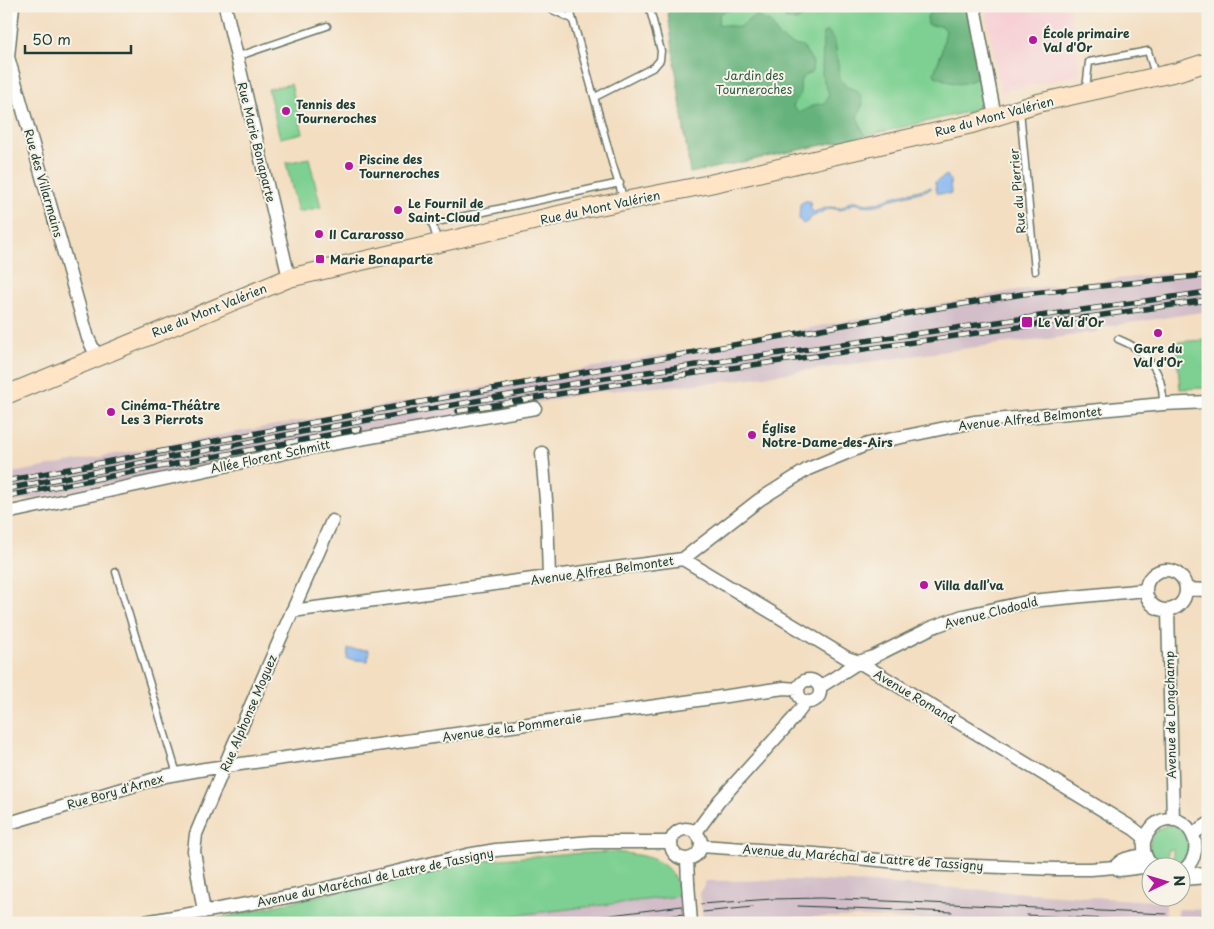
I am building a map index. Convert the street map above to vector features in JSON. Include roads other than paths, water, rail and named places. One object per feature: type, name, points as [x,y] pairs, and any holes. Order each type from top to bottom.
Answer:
[{"type":"main road","name":"Rue du Mont Valérien","points":[[6,395],[289,278],[962,126],[1020,108],[1208,62]]},
{"type":"street","name":"Rue des Villarmains","points":[[13,6],[7,56],[88,338],[97,357]]},
{"type":"street","name":"Rue Marie Bonaparte","points":[[225,6],[289,278]]},
{"type":"street","points":[[974,6],[995,117]]},
{"type":"street","name":"Avenue Alfred Belmontet","points":[[292,612],[683,559],[759,500],[808,469],[868,444],[974,422],[1164,404],[1208,402]]},
{"type":"street","name":"Allée Florent Schmitt","points":[[6,512],[303,449],[534,408]]},
{"type":"street","points":[[542,453],[547,512],[549,577]]},
{"type":"street","name":"Rue Alphonse Moguez","points":[[204,912],[195,843],[196,834],[218,779],[226,766],[233,746],[332,521]]},
{"type":"street","name":"Avenue Romand","points":[[683,559],[847,658],[859,662],[1134,829],[1145,838]]},
{"type":"street","points":[[1167,570],[1181,577],[1186,588],[1183,601],[1174,609],[1168,610],[1162,610],[1154,606],[1150,602],[1146,590],[1148,582],[1155,574],[1167,570]]},
{"type":"street","points":[[1186,588],[1208,590]]},
{"type":"street","name":"Avenue Clodoald","points":[[820,687],[859,662],[933,627],[971,614],[1031,601],[1146,590]]},
{"type":"street","name":"Avenue de Longchamp","points":[[1168,610],[1172,820]]},
{"type":"street","points":[[810,680],[817,682],[820,687],[820,694],[814,702],[806,702],[800,699],[798,689],[802,682],[810,680]]},
{"type":"street","name":"Avenue de la Pommeraie","points":[[226,766],[784,688],[798,689]]},
{"type":"street","points":[[696,832],[719,801],[806,702]]},
{"type":"street","name":"Rue Bory d'Arnex","points":[[6,824],[106,793],[177,774],[226,766]]},
{"type":"street","points":[[1145,855],[1145,838],[1149,830],[1164,820],[1172,820],[1181,822],[1194,833],[1197,848],[1192,862]]},
{"type":"street","points":[[1194,833],[1208,824]]},
{"type":"street","points":[[688,829],[696,832],[700,838],[701,846],[696,855],[687,859],[675,854],[671,842],[678,831],[688,829]]},
{"type":"street","name":"Avenue du Maréchal de Lattre de Tassigny","points":[[139,923],[298,895],[467,855],[496,850],[592,842],[671,842]]},
{"type":"street","name":"Avenue du Maréchal de Lattre de Tassigny","points":[[701,846],[920,864],[1056,869],[1115,867],[1119,870],[1142,867]]},
{"type":"street","points":[[1197,848],[1208,857]]},
{"type":"street","name":"Avenue du Maréchal de Lattre de Tassigny","points":[[1115,867],[1119,861],[1145,855]]},
{"type":"street","points":[[687,859],[691,923]]},
{"type":"street","points":[[1192,875],[1208,876]]},
{"type":"lane","points":[[544,6],[572,19]]},
{"type":"lane","points":[[569,6],[624,201]]},
{"type":"lane","points":[[595,97],[654,67],[660,60],[661,51],[649,6]]},
{"type":"lane","points":[[236,57],[327,26]]},
{"type":"lane","points":[[1086,92],[1089,62],[1148,51],[1155,76]]},
{"type":"lane","name":"Rue du Pierrier","points":[[1020,108],[1035,271]]},
{"type":"lane","points":[[438,244],[432,223],[620,183]]},
{"type":"lane","points":[[1118,339],[1132,344],[1152,363],[1164,389],[1164,404]]},
{"type":"lane","points":[[116,572],[177,774]]},
{"type":"lane","points":[[1192,876],[1208,880]]},
{"type":"water","points":[[947,175],[950,180],[951,194],[937,193],[935,182]]},
{"type":"water","points":[[931,187],[931,189],[876,205],[867,206],[854,203],[840,210],[831,208],[810,218],[803,224],[799,219],[800,204],[805,201],[810,201],[811,210],[814,212],[828,207],[841,208],[851,201],[867,204],[881,202],[888,198]]},
{"type":"water","points":[[348,649],[369,650],[368,661],[347,659]]},
{"type":"tram line","points":[[701,904],[821,898],[1166,914]]},
{"type":"tram line","points":[[548,923],[682,906]]},
{"type":"tram line","points":[[798,906],[952,912]]},
{"type":"tram line","points":[[703,912],[753,907]]},
{"type":"tram line","points":[[605,923],[684,914]]},
{"type":"tram line","points":[[1027,915],[1167,922]]},
{"type":"tram line","points":[[1198,916],[1208,916]]},
{"type":"railway","points":[[6,481],[404,405],[920,311],[1023,294],[1208,275]]},
{"type":"railway","points":[[6,489],[301,432],[605,378],[1208,292]]},
{"type":"railway","points":[[458,411],[606,386],[1208,300]]},
{"type":"railway","points":[[6,496],[360,429]]},
{"type":"place","name":"École primaire Val d'Or","points":[[1033,40]]},
{"type":"place","name":"Tennis des Tourneroches","points":[[286,111]]},
{"type":"place","name":"Piscine des Tourneroches","points":[[349,166]]},
{"type":"place","name":"Le Fournil de Saint-Cloud","points":[[398,210]]},
{"type":"place","name":"II Cararosso","points":[[319,234]]},
{"type":"place","name":"Marie Bonaparte","points":[[320,259]]},
{"type":"place","name":"Le Val d'Or","points":[[1027,322]]},
{"type":"place","name":"Gare du Val d'Or","points":[[1158,333]]},
{"type":"place","name":"Cinéma-Théâtre Les 3 Pierrots","points":[[111,412]]},
{"type":"place","name":"Église Notre-Dame-des-Airs","points":[[752,435]]},
{"type":"place","name":"Villa dall’va","points":[[924,585]]},
{"type":"park label","name":"Jardin des Tourneroches","points":[[754,82]]}]
